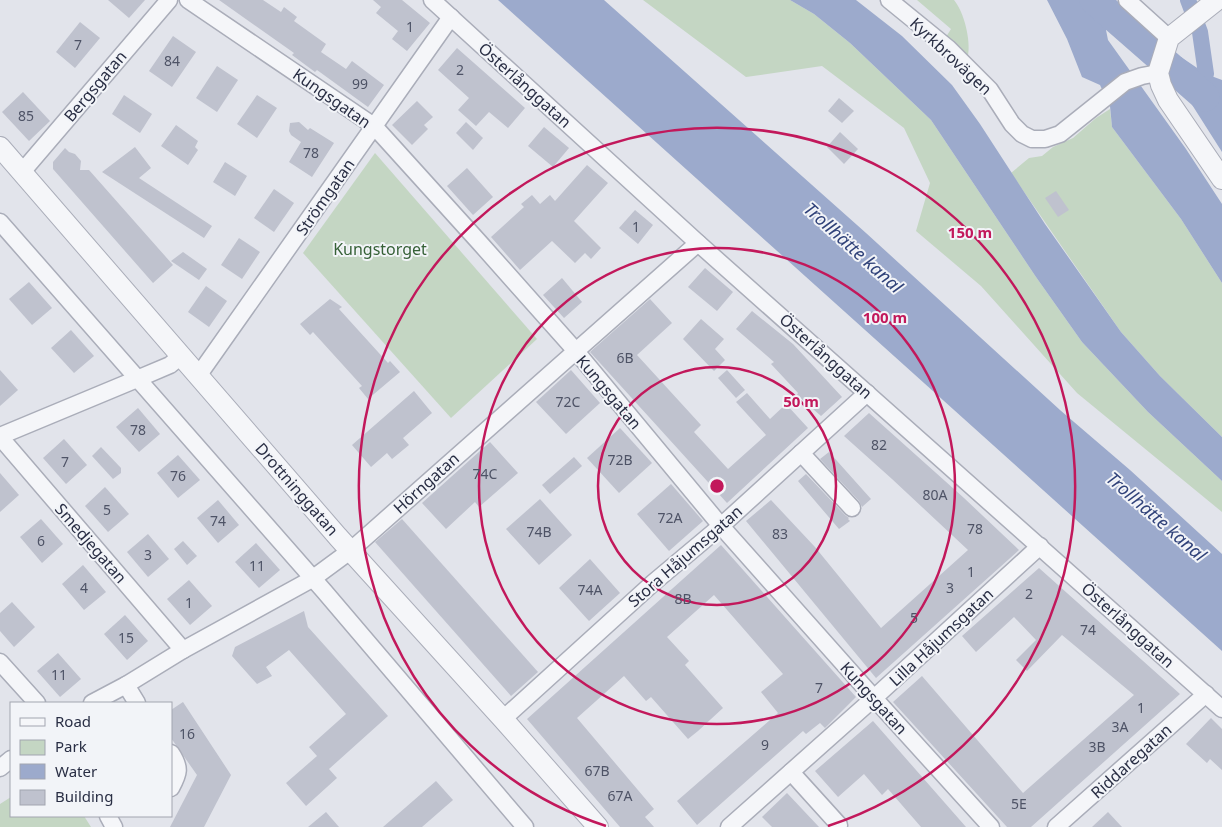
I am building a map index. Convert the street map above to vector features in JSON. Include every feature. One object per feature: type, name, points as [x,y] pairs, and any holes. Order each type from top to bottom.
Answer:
[{"type":"street","name":"Bergsgatan","points":[[22,172],[169,0]]},
{"type":"street","name":"Kungsgatan","points":[[188,0],[374,126],[574,350],[722,526],[991,827]]},
{"type":"street","name":"Österlånggatan","points":[[432,0],[698,243],[1222,709]]},
{"type":"street","name":"Kyrkbrovägen","points":[[890,0],[948,48],[990,90],[1012,124],[1022,134],[1032,139],[1045,139],[1060,134],[1125,82],[1156,70]]},
{"type":"street","points":[[1127,0],[1171,37]]},
{"type":"street","points":[[1217,0],[1171,37],[1156,70],[1160,85],[1168,100],[1222,180]]},
{"type":"street","name":"Strömgatan","points":[[198,376],[451,17]]},
{"type":"street","name":"Drottninggatan","points":[[0,147],[350,550],[598,827]]},
{"type":"street","points":[[0,222],[312,579],[525,827]]},
{"type":"street","name":"Hörngatan","points":[[94,702],[126,685],[183,650],[312,579],[350,550],[574,350],[698,243]]},
{"type":"street","points":[[0,436],[170,365],[181,356]]},
{"type":"street","name":"Stora Håjumsgatan","points":[[503,719],[653,583],[722,526],[867,393]]},
{"type":"street","name":"Smedjegatan","points":[[0,436],[183,650]]},
{"type":"street","points":[[801,452],[852,508]]},
{"type":"street","name":"Lilla Håjumsgatan","points":[[729,827],[1040,546]]},
{"type":"street","points":[[0,662],[36,702]]},
{"type":"street","points":[[126,685],[136,702]]},
{"type":"street","name":"Riddaregatan","points":[[1056,827],[1206,694]]},
{"type":"street","points":[[172,754],[177,761],[179,773],[172,786]]},
{"type":"street","points":[[0,768],[10,760]]},
{"type":"street","points":[[791,772],[838,826]]},
{"type":"green space","points":[[643,0],[790,0],[814,14],[850,43],[931,120],[1082,342],[1148,412],[1222,481],[1222,512],[1077,393],[981,286],[916,231],[930,183],[904,128],[822,66],[746,77]]},
{"type":"green space","points":[[917,0],[954,0],[958,5],[966,26],[968,56],[946,37],[951,29]]},
{"type":"green space","points":[[1110,109],[1112,127],[1181,219],[1222,283],[1222,437],[1160,376],[1121,332],[1011,173],[1029,158],[1042,156],[1053,147],[1073,138],[1096,118]]},
{"type":"green space","name":"Kungstorget","points":[[375,153],[537,339],[451,418],[303,253]]},
{"type":"green space","points":[[10,798],[10,817],[85,817],[91,827],[0,827],[0,804]]},
{"type":"water","name":"Trollhätte kanal","points":[[498,0],[604,0],[866,233],[1060,410],[1130,470],[1222,554],[1222,651]]},
{"type":"water","points":[[790,0],[856,0],[902,36],[952,85],[980,124],[1045,224],[1121,332],[1160,376],[1222,437],[1222,481],[1148,412],[1082,342],[931,120],[850,43],[814,14]]},
{"type":"water","points":[[1047,0],[1114,0],[1140,24],[1144,31],[1145,39],[1143,47],[1137,55],[1111,28],[1106,30],[1108,40],[1186,149],[1222,204],[1222,283],[1181,219],[1112,127],[1110,106],[1100,85],[1082,77],[1067,39]]},
{"type":"water","points":[[1181,57],[1206,74],[1222,80],[1222,152],[1189,100],[1193,93],[1193,87],[1176,77],[1176,67]]},
{"type":"building","points":[[108,0],[145,0],[129,18]]},
{"type":"building","points":[[219,0],[263,0],[281,12],[284,7],[297,17],[294,21],[326,44],[321,52],[346,69],[352,61],[384,85],[368,107],[317,70],[315,72],[292,55],[294,53]]},
{"type":"building","points":[[373,0],[402,0],[430,23],[407,51],[392,39],[398,31],[376,13],[381,7]]},
{"type":"building","points":[[80,22],[100,38],[75,68],[56,52]]},
{"type":"building","points":[[173,36],[196,52],[172,87],[149,71]]},
{"type":"building","points":[[457,48],[525,108],[508,128],[489,112],[476,126],[458,110],[469,98],[438,70]]},
{"type":"building","points":[[217,66],[238,80],[217,112],[196,98]]},
{"type":"building","points":[[23,92],[50,121],[29,141],[2,112]]},
{"type":"building","points":[[124,95],[152,114],[140,133],[112,114]]},
{"type":"building","points":[[257,95],[277,108],[257,138],[237,124]]},
{"type":"building","points":[[839,98],[854,111],[842,123],[828,111]]},
{"type":"building","points":[[417,101],[433,117],[424,125],[428,129],[412,145],[392,125]]},
{"type":"building","points":[[299,122],[308,130],[310,128],[334,143],[312,177],[289,162],[301,142],[291,135],[289,131],[290,123]]},
{"type":"building","points":[[466,122],[483,138],[473,150],[456,133]]},
{"type":"building","points":[[176,125],[198,141],[195,147],[198,150],[188,165],[161,146]]},
{"type":"building","points":[[544,127],[569,148],[553,167],[528,146]]},
{"type":"building","points":[[840,132],[858,149],[844,164],[827,147]]},
{"type":"building","points":[[135,147],[151,168],[139,178],[212,226],[204,238],[102,172]]},
{"type":"building","points":[[65,148],[75,154],[81,161],[80,170],[89,170],[173,265],[153,283],[53,169],[53,162]]},
{"type":"building","points":[[225,162],[247,176],[235,196],[213,182]]},
{"type":"building","points":[[587,165],[608,183],[574,221],[601,248],[591,259],[585,253],[575,263],[552,241],[520,270],[491,237],[524,207],[521,204],[532,195],[540,204],[550,195],[555,201]]},
{"type":"building","points":[[467,168],[493,197],[473,215],[447,186]]},
{"type":"building","points":[[274,189],[294,203],[274,232],[254,218]]},
{"type":"building","points":[[1056,191],[1069,210],[1058,217],[1045,198]]},
{"type":"building","points":[[635,210],[653,225],[638,244],[619,228]]},
{"type":"building","points":[[239,238],[260,252],[242,279],[221,265]]},
{"type":"building","points":[[183,252],[207,269],[199,280],[171,261]]},
{"type":"building","points":[[705,268],[733,292],[717,311],[688,287]]},
{"type":"building","points":[[562,278],[582,302],[564,318],[543,295]]},
{"type":"building","points":[[29,282],[52,308],[32,325],[9,299]]},
{"type":"building","points":[[206,286],[227,301],[209,327],[188,312]]},
{"type":"building","points":[[330,299],[342,307],[339,309],[388,363],[390,361],[400,372],[368,399],[359,388],[362,386],[313,332],[310,335],[300,324]]},
{"type":"building","points":[[650,299],[672,323],[637,355],[701,425],[694,432],[728,469],[766,435],[736,402],[747,393],[770,419],[786,404],[808,428],[727,503],[590,352]]},
{"type":"building","points":[[752,311],[793,344],[842,397],[821,416],[797,395],[798,393],[771,364],[774,362],[736,329]]},
{"type":"building","points":[[701,319],[724,339],[715,349],[725,360],[714,371],[683,339]]},
{"type":"building","points":[[71,330],[94,356],[74,373],[51,348]]},
{"type":"building","points":[[0,370],[18,390],[0,406]]},
{"type":"building","points":[[571,370],[600,403],[566,434],[536,402]]},
{"type":"building","points":[[727,370],[745,390],[736,398],[718,378]]},
{"type":"building","points":[[414,391],[432,413],[403,438],[409,445],[392,459],[387,453],[371,467],[352,445]]},
{"type":"building","points":[[138,408],[160,434],[139,452],[116,427]]},
{"type":"building","points":[[869,413],[1019,550],[876,678],[746,521],[771,500],[815,547],[881,628],[968,550],[844,436]]},
{"type":"building","points":[[620,428],[652,463],[619,493],[587,458]]},
{"type":"building","points":[[64,439],[87,465],[66,484],[43,458]]},
{"type":"building","points":[[490,442],[518,473],[479,507],[475,502],[446,529],[422,503]]},
{"type":"building","points":[[101,447],[121,468],[121,473],[113,479],[92,456]]},
{"type":"building","points":[[829,452],[871,499],[862,507],[859,501],[820,459]]},
{"type":"building","points":[[178,455],[200,480],[178,498],[157,473]]},
{"type":"building","points":[[574,457],[582,466],[550,494],[542,485]]},
{"type":"building","points":[[0,473],[19,495],[0,512]]},
{"type":"building","points":[[806,474],[850,521],[839,529],[798,481]]},
{"type":"building","points":[[671,484],[703,521],[669,551],[637,514]]},
{"type":"building","points":[[105,487],[129,514],[108,532],[85,506]]},
{"type":"building","points":[[540,499],[572,535],[539,565],[506,529]]},
{"type":"building","points":[[218,500],[239,525],[218,543],[197,518]]},
{"type":"building","points":[[41,519],[63,544],[42,563],[20,537]]},
{"type":"building","points":[[402,519],[538,672],[511,696],[375,542]]},
{"type":"building","points":[[148,534],[169,559],[148,577],[127,552]]},
{"type":"building","points":[[183,541],[197,556],[187,565],[174,549]]},
{"type":"building","points":[[256,543],[280,570],[259,588],[235,562]]},
{"type":"building","points":[[721,545],[856,697],[825,728],[820,723],[806,734],[803,731],[697,825],[677,801],[778,713],[761,692],[783,674],[714,595],[667,637],[689,661],[685,665],[723,708],[698,731],[688,739],[651,697],[646,701],[624,676],[577,718],[654,809],[645,817],[654,827],[620,827],[527,719]]},
{"type":"building","points":[[590,559],[620,593],[589,621],[559,588]]},
{"type":"building","points":[[83,565],[106,592],[84,610],[62,584]]},
{"type":"building","points":[[1039,568],[1180,694],[1031,827],[1007,827],[893,702],[922,676],[1023,793],[1134,695],[1062,635],[1027,671],[1016,660],[1036,640],[1014,617],[976,652],[962,636]]},
{"type":"building","points":[[189,580],[212,606],[190,625],[167,599]]},
{"type":"building","points":[[12,602],[35,627],[14,647],[0,631],[0,613]]},
{"type":"building","points":[[304,611],[308,627],[388,716],[329,769],[337,778],[306,806],[286,783],[317,756],[309,747],[346,714],[289,650],[266,667],[272,676],[257,684],[232,656],[235,647]]},
{"type":"building","points":[[125,615],[148,641],[127,660],[104,634]]},
{"type":"building","points":[[58,653],[81,679],[60,697],[37,671]]},
{"type":"building","points":[[183,702],[231,775],[204,827],[170,827],[197,775],[172,739],[172,709]]},
{"type":"building","points":[[1211,718],[1222,729],[1222,770],[1210,759],[1207,763],[1186,744]]},
{"type":"building","points":[[873,721],[966,827],[921,827],[888,789],[882,795],[864,774],[838,797],[815,771]]},
{"type":"building","points":[[436,781],[453,800],[422,827],[383,827]]},
{"type":"building","points":[[787,793],[819,827],[772,827],[762,817]]},
{"type":"building","points":[[326,812],[339,827],[308,827]]},
{"type":"building","points":[[1108,812],[1122,827],[1092,827]]},
{"type":"waterway","points":[[1094,0],[1205,97]]},
{"type":"waterway","points":[[1188,0],[1200,32],[1206,74]]}]
